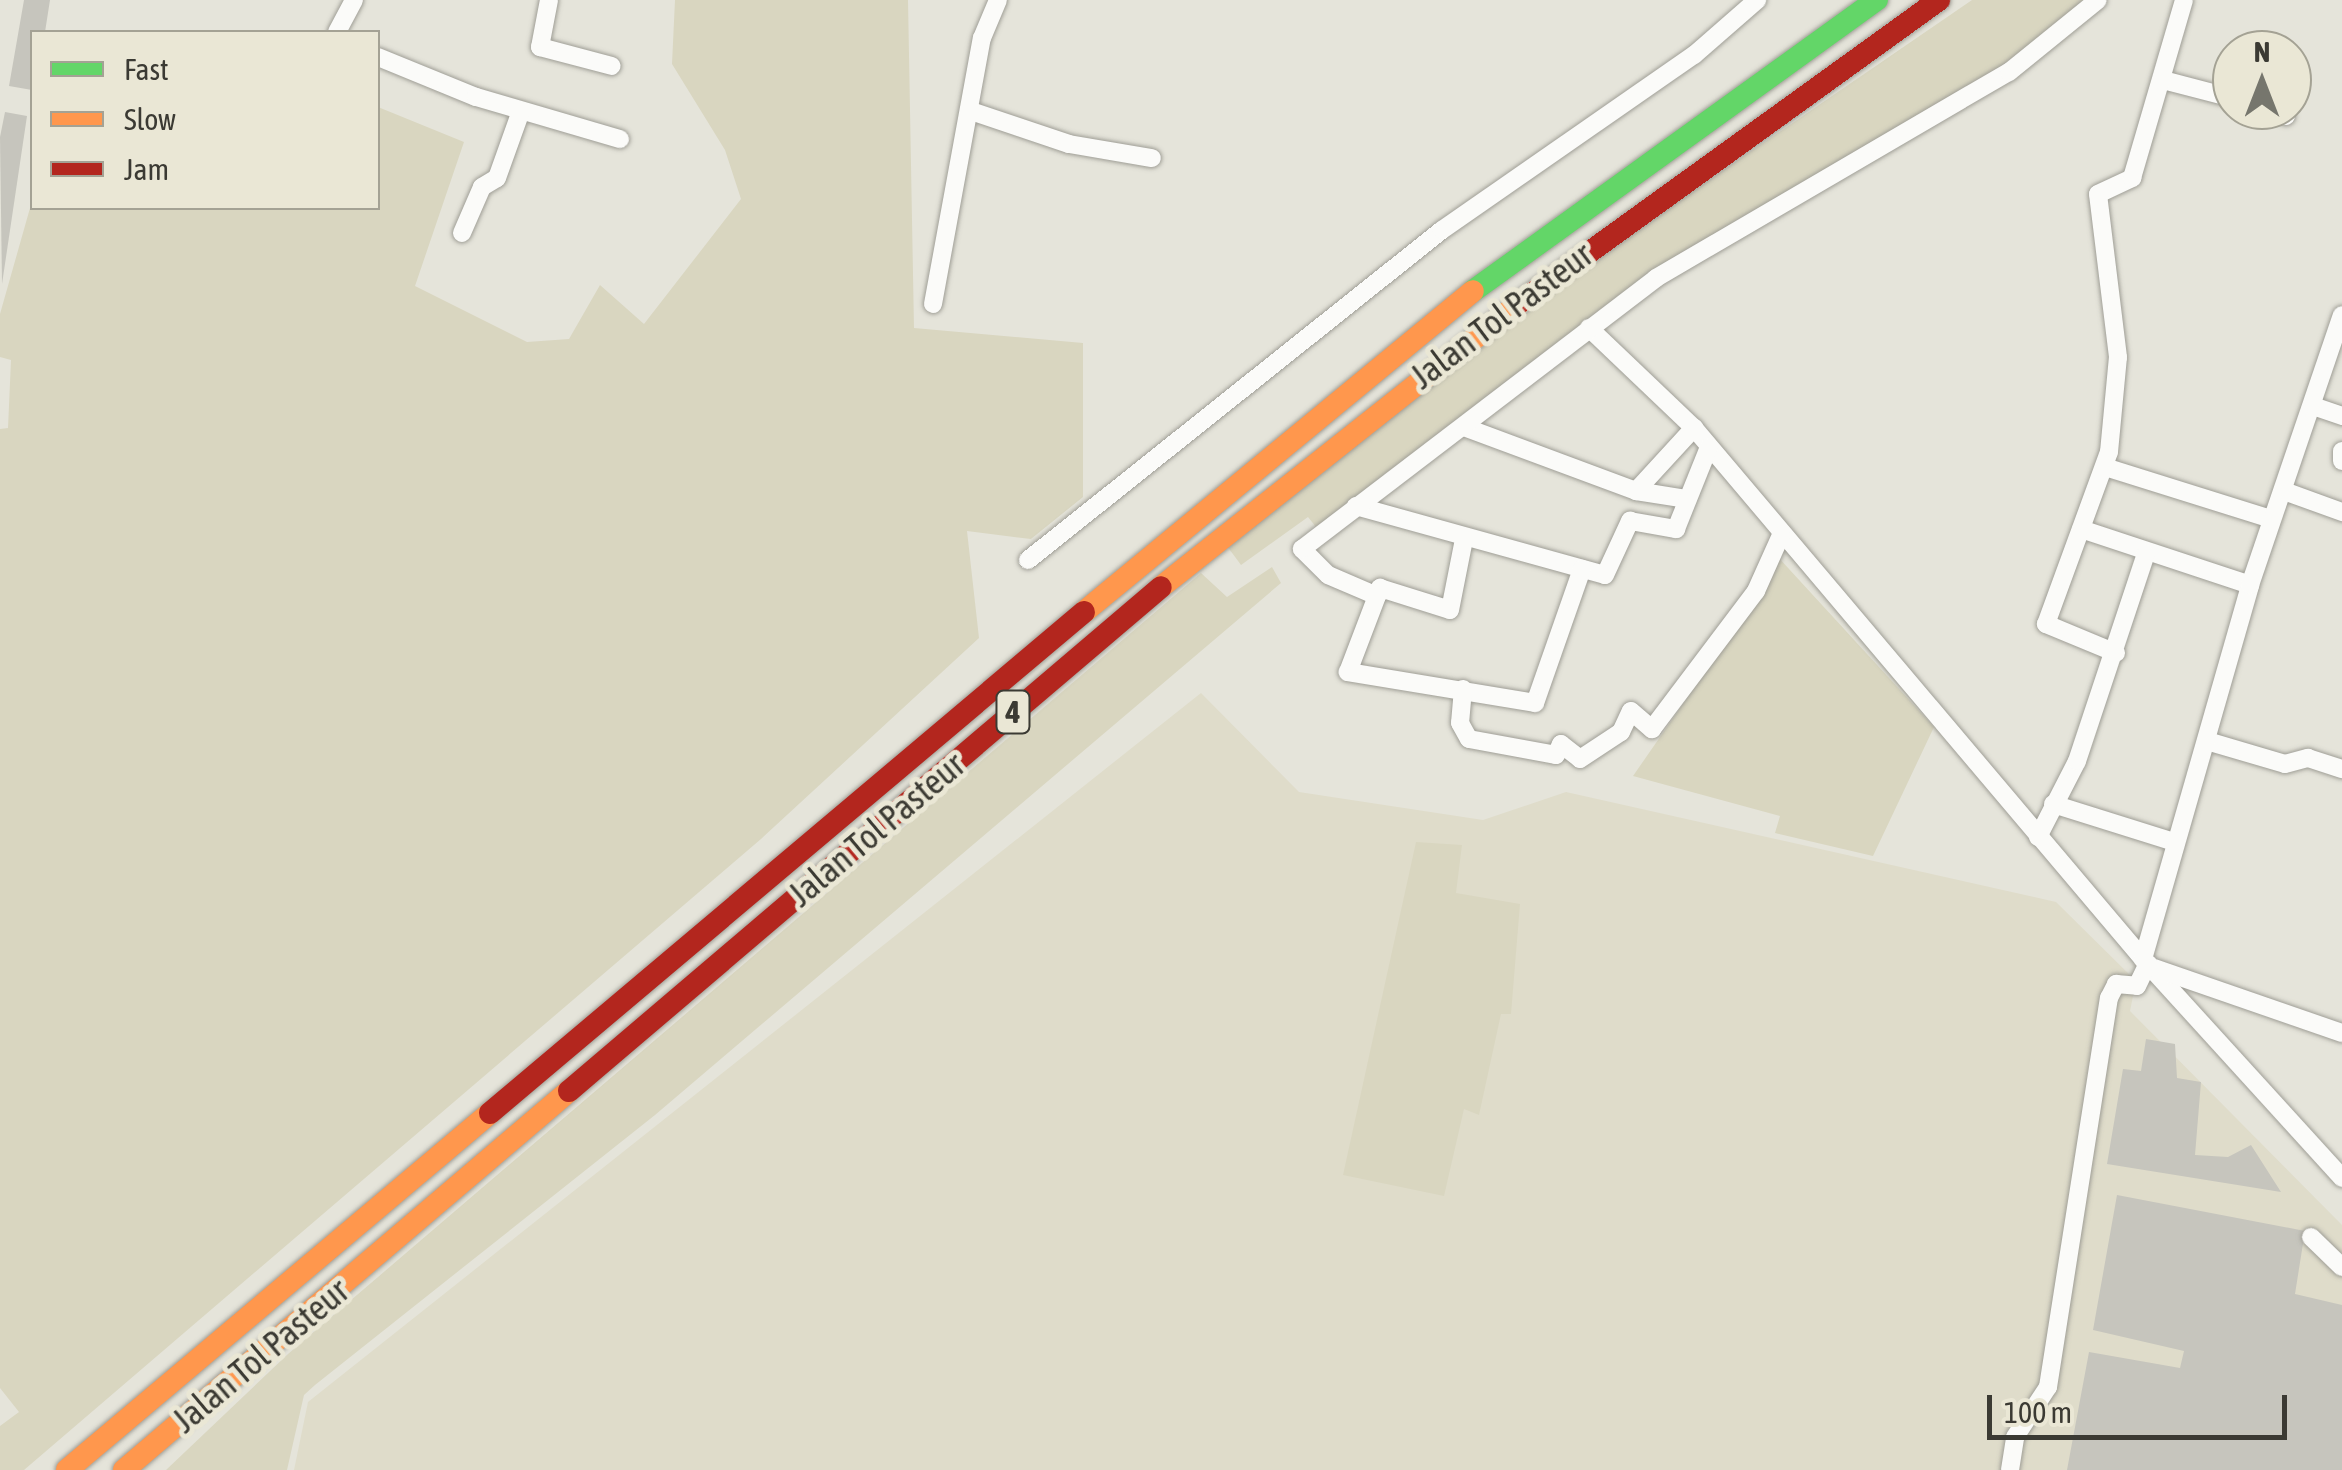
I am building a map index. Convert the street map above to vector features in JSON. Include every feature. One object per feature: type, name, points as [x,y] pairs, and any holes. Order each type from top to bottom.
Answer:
[{"type":"highway","name":"Jalan Tol Pasteur","points":[[67,1470],[1414,333],[1877,0]]},
{"type":"highway","name":"Jalan Tol Pasteur","points":[[124,1470],[1263,500],[1434,364],[1938,0]]},
{"type":"highway","points":[[138,1470],[182,1422]]},
{"type":"street","points":[[338,30],[354,0]]},
{"type":"street","points":[[549,0],[540,47],[612,66]]},
{"type":"street","points":[[933,304],[982,38],[998,0]]},
{"type":"street","points":[[1028,560],[1442,230],[1694,54],[1757,0]]},
{"type":"street","points":[[1377,596],[1328,576],[1302,548],[1656,278],[2009,72],[2098,0]]},
{"type":"street","points":[[2116,653],[2046,624],[2106,467],[2118,356],[2098,194],[2132,178],[2184,0]]},
{"type":"street","points":[[380,58],[521,111],[620,139]]},
{"type":"street","points":[[2163,80],[2212,93]]},
{"type":"street","points":[[462,233],[482,186],[497,178],[521,111]]},
{"type":"street","points":[[971,111],[1069,144],[1152,158]]},
{"type":"street","points":[[2010,1470],[2015,1437],[2048,1387],[2109,998],[2116,984],[2137,986],[2148,963],[2174,842],[2250,585],[2342,315]]},
{"type":"street","points":[[1590,328],[1694,428],[2038,837],[2342,1178]]},
{"type":"street","points":[[2313,406],[2342,416]]},
{"type":"street","points":[[1464,427],[1636,491],[1687,499]]},
{"type":"street","points":[[1636,491],[1694,428]]},
{"type":"street","points":[[1356,506],[1582,570],[1609,574],[1630,521],[1676,529],[1709,448]]},
{"type":"street","points":[[2342,451],[2342,462]]},
{"type":"street","points":[[2106,467],[2271,519]]},
{"type":"street","points":[[2284,491],[2342,512]]},
{"type":"street","points":[[2080,529],[2146,554],[2250,585]]},
{"type":"street","points":[[1463,689],[1460,722],[1469,740],[1556,755],[1561,744],[1580,759],[1621,732],[1631,711],[1652,730],[1748,603],[1781,535]]},
{"type":"street","points":[[1464,538],[1450,610],[1380,588],[1348,672],[1535,703],[1582,570]]},
{"type":"street","points":[[2038,837],[2116,653],[2146,554]]},
{"type":"street","points":[[2206,741],[2285,764],[2308,758],[2342,769]]},
{"type":"street","points":[[2053,804],[2174,842]]},
{"type":"street","points":[[2148,963],[2342,1033]]},
{"type":"street","points":[[2310,1237],[2342,1266]]},
{"type":"shaded area","points":[[675,0],[908,0],[914,328],[1083,343],[1083,497],[1031,539],[967,531],[979,638],[761,839],[24,1470],[0,1470],[0,1426],[19,1412],[0,1388],[0,429],[8,428],[11,360],[0,357],[0,314],[30,208],[380,210],[380,108],[464,142],[415,286],[527,342],[569,339],[600,285],[644,324],[741,199],[725,150],[672,64]]},
{"type":"shaded area","points":[[1972,0],[2088,0],[1992,73],[1646,277],[1316,527],[1308,517],[1241,565],[1227,546],[1610,248]]},
{"type":"shaded area","points":[[1777,556],[1934,727],[1873,856],[1775,833],[1780,816],[1633,776],[1760,593]]},
{"type":"shaded area","points":[[1272,567],[1281,583],[655,1115],[304,1395],[287,1470],[166,1470],[288,1354],[1201,573],[1227,597]]},
{"type":"shaded area","points":[[1201,693],[1299,792],[1483,820],[1566,792],[2056,902],[2136,981],[2130,1011],[2342,1225],[2342,1470],[294,1470],[308,1402]]},
{"type":"shaded area","points":[[1416,842],[1462,845],[1456,893],[1520,904],[1511,1014],[1501,1014],[1479,1115],[1464,1109],[1444,1196],[1343,1175]]},
{"type":"building","points":[[24,0],[50,0],[45,30],[30,30],[30,90],[9,86]]},
{"type":"building","points":[[5,112],[27,116],[2,284],[0,137]]},
{"type":"building","points":[[2146,1039],[2175,1044],[2177,1078],[2201,1082],[2195,1155],[2228,1157],[2251,1145],[2281,1192],[2107,1164],[2123,1069],[2141,1071]]},
{"type":"building","points":[[2117,1195],[2305,1231],[2295,1294],[2342,1305],[2342,1470],[2067,1470],[2089,1352],[2180,1368],[2184,1351],[2093,1330]]},
{"type":"traffic: fast","points":[[1473,291],[1877,0]]},
{"type":"traffic: slow","points":[[1084,612],[1473,291]]},
{"type":"traffic: slow","points":[[1161,587],[1519,303]]},
{"type":"traffic: slow","points":[[124,1470],[569,1091]]},
{"type":"traffic: slow","points":[[67,1470],[490,1113]]},
{"type":"traffic: jam","points":[[1519,303],[1939,0]]},
{"type":"traffic: jam","points":[[569,1091],[1161,587]]},
{"type":"traffic: jam","points":[[490,1113],[1084,612]]}]
